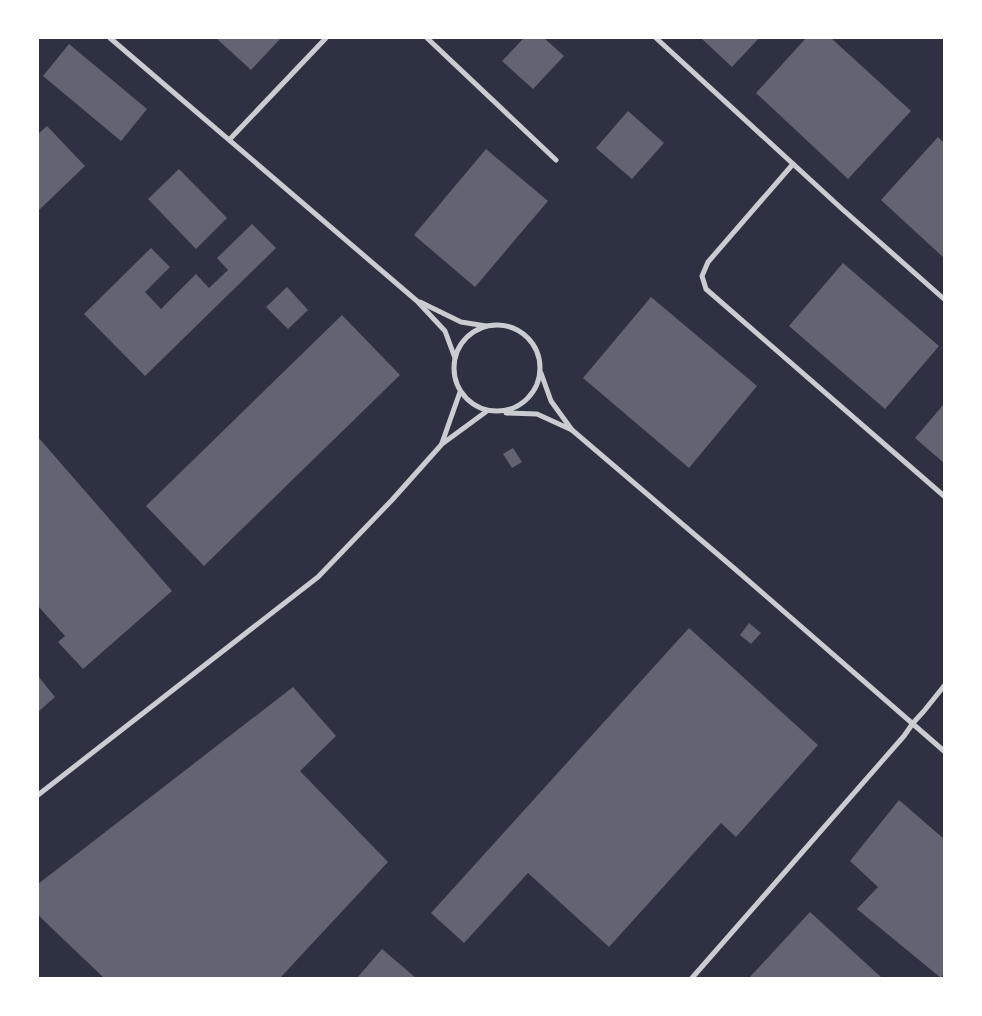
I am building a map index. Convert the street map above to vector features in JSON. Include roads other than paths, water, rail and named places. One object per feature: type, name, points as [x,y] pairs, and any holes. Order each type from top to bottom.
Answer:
[{"type":"street","points":[[110,38],[417,301],[445,331],[455,358]]},
{"type":"street","points":[[230,139],[326,38]]},
{"type":"street","points":[[427,38],[556,160]]},
{"type":"street","points":[[656,38],[841,208],[944,299]]},
{"type":"street","points":[[793,164],[708,262],[702,276],[706,289],[944,496]]},
{"type":"street","points":[[417,301],[461,322],[486,326],[513,327],[532,341],[539,354],[541,372],[551,401],[572,430],[944,751]]},
{"type":"street","points":[[486,326],[467,337],[458,349],[454,373],[460,392],[467,400],[479,408],[498,412],[537,414],[572,430]]},
{"type":"street","points":[[498,412],[513,409],[531,396],[541,372]]},
{"type":"street","points":[[442,444],[460,392]]},
{"type":"street","points":[[38,795],[318,577],[392,500],[442,444],[487,410]]},
{"type":"street","points":[[692,978],[899,742],[944,686]]}]
